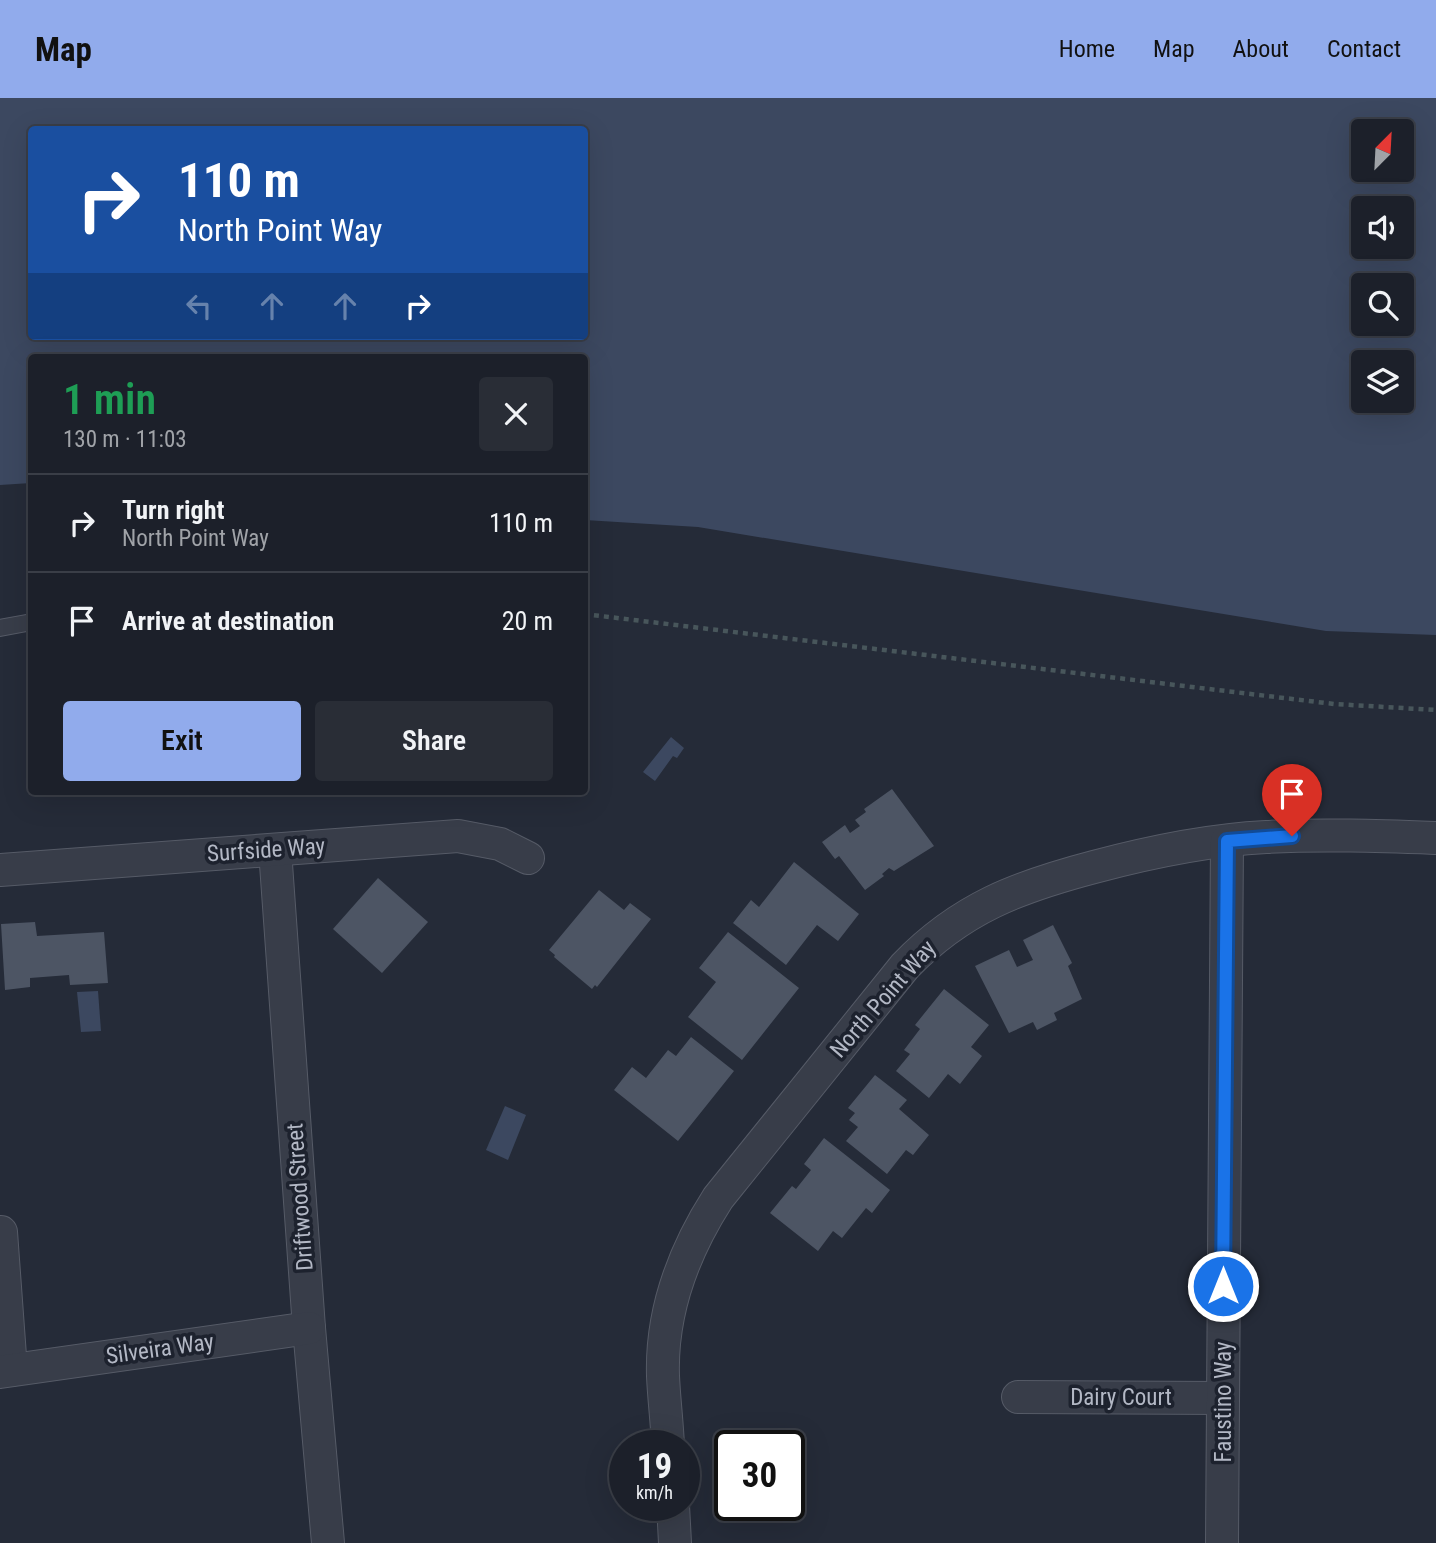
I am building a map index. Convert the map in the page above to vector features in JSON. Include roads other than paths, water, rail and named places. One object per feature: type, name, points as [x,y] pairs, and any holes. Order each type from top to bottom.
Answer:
[{"type":"street","name":"North Point Way","points":[[667,1430],[664,1344],[671,1304],[691,1245],[718,1198],[905,966],[941,932],[990,902],[1055,877],[1135,856],[1264,837],[1346,834],[1436,838]]},
{"type":"street","name":"Surfside Way","points":[[0,870],[458,835],[500,845],[528,858]]},
{"type":"street","name":"Faustino Way","points":[[1222,1543],[1227,841]]},
{"type":"street","name":"Driftwood Street","points":[[275,850],[309,1328],[328,1543]]},
{"type":"street","name":"Silveira Way","points":[[1,1232],[5,1371],[309,1328]]},
{"type":"street","name":"Dairy Court","points":[[1018,1397],[1223,1398]]},
{"type":"street","points":[[674,1521],[675,1543]]},
{"type":"lane","points":[[0,628],[28,623]]},
{"type":"water","points":[[0,98],[1436,98],[1436,635],[1326,631],[698,527],[588,520],[588,354],[28,354],[28,483],[0,485]]},
{"type":"water","points":[[671,737],[684,748],[677,758],[673,756],[655,781],[643,772]]},
{"type":"water","points":[[98,991],[101,1031],[81,1032],[77,992]]},
{"type":"water","points":[[505,1106],[526,1115],[508,1160],[486,1150]]}]
